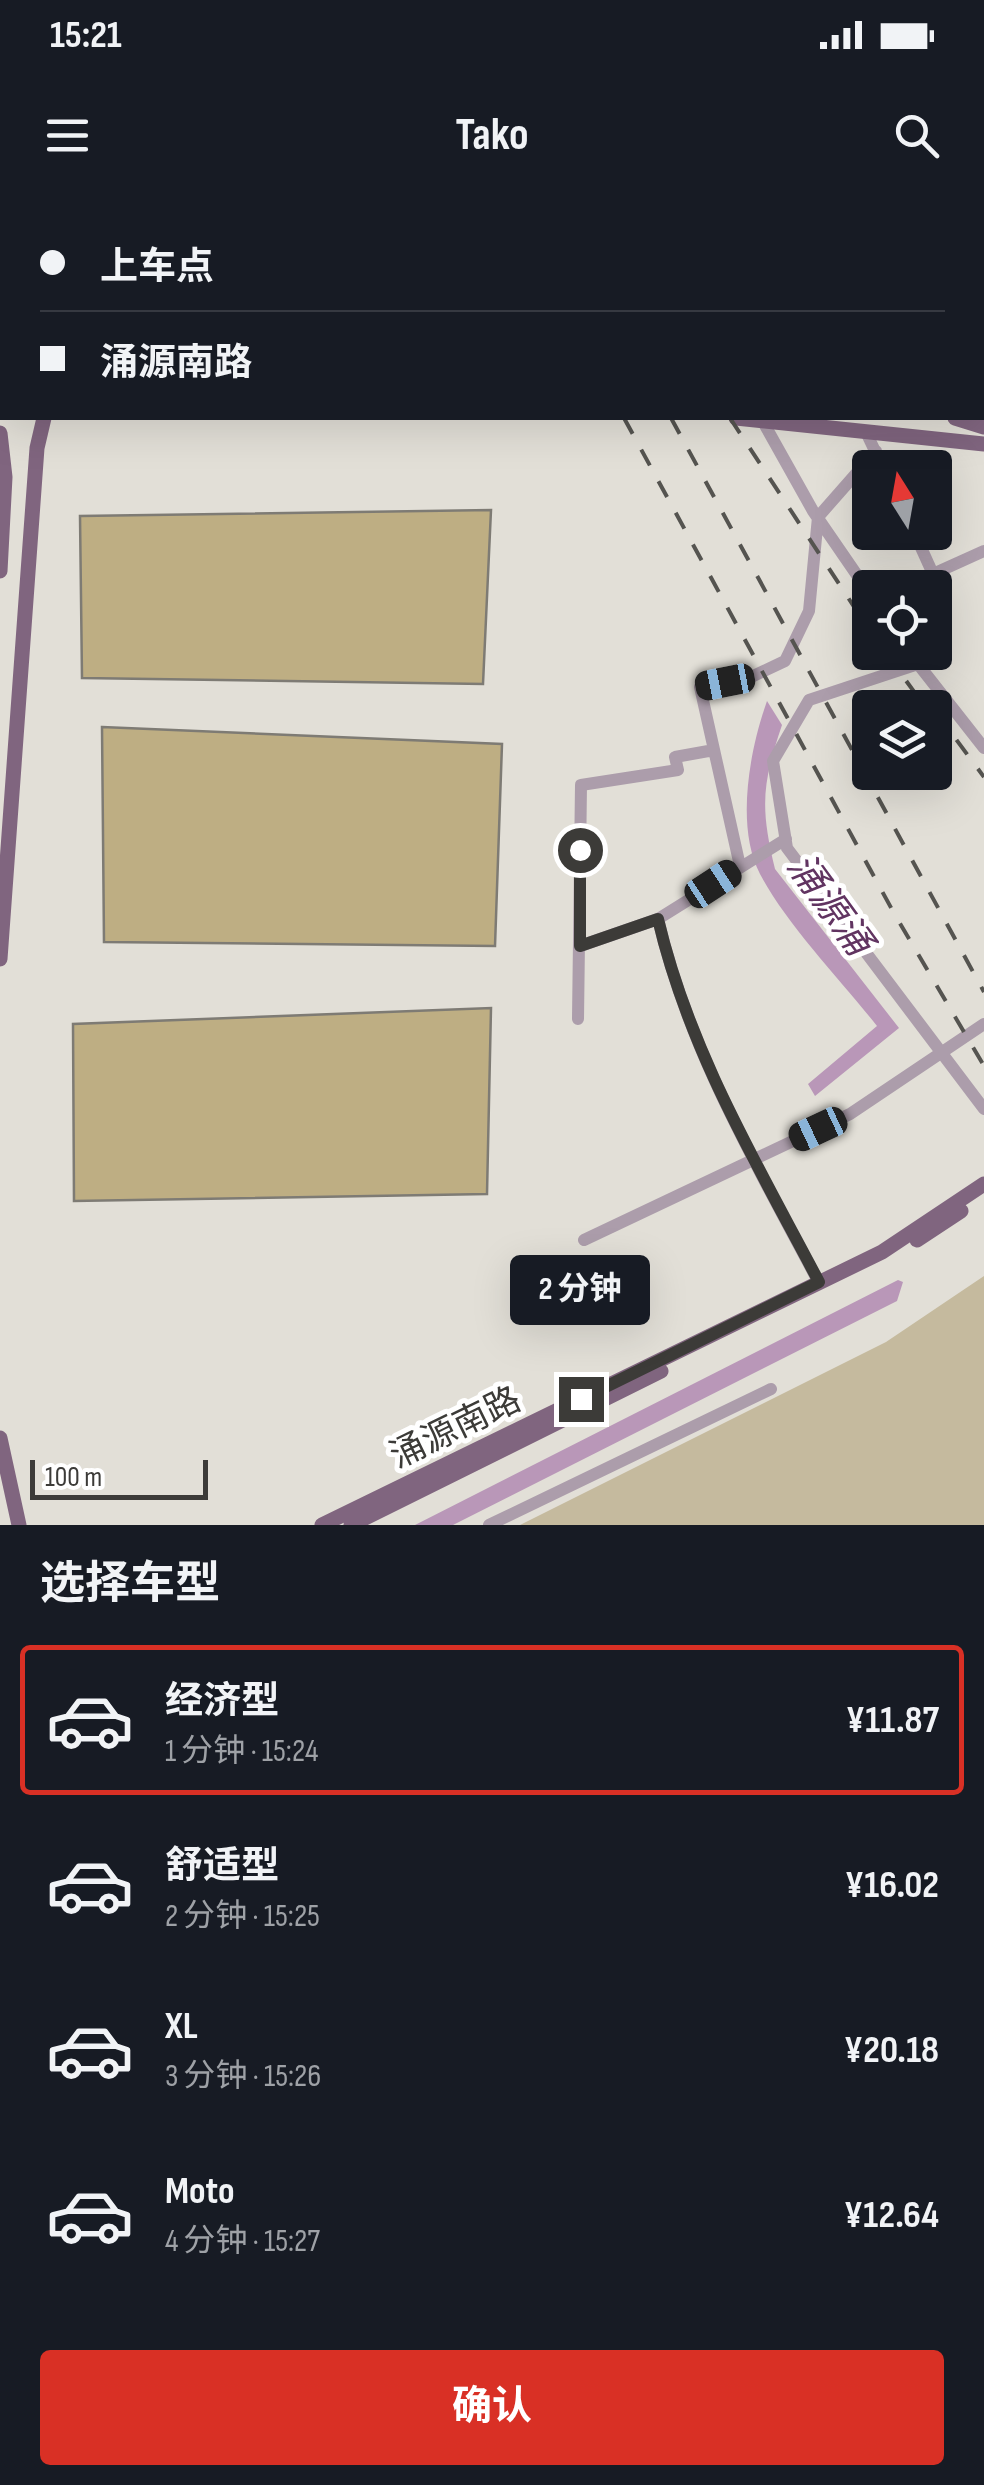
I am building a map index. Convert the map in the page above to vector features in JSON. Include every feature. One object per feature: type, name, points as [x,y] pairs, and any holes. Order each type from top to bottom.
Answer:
[{"type":"main road","points":[[0,959],[38,436],[43,420]]},
{"type":"main road","points":[[762,420],[984,444]]},
{"type":"main road","points":[[960,420],[984,428]]},
{"type":"main road","points":[[0,433],[5,458],[0,572]]},
{"type":"main road","points":[[4,509],[32,511]]},
{"type":"main road","name":"涌源南路","points":[[322,1525],[882,1252],[984,1184]]},
{"type":"main road","name":"涌源南路","points":[[351,1525],[877,1262],[939,1228],[984,1194]]},
{"type":"main road","points":[[0,1438],[19,1525]]},
{"type":"street","points":[[762,420],[818,518],[854,570]]},
{"type":"street","points":[[866,432],[875,450]]},
{"type":"street","points":[[746,863],[700,687],[749,678],[784,661],[808,611],[818,518],[852,479]]},
{"type":"street","points":[[922,550],[933,574],[984,551]]},
{"type":"street","points":[[884,670],[809,700],[773,761],[780,842],[941,1048],[984,1110]]},
{"type":"street","points":[[923,670],[984,748]]},
{"type":"street","points":[[578,1019],[581,785],[678,770],[675,758],[714,750]]},
{"type":"street","points":[[580,946],[658,919],[780,842]]},
{"type":"street","points":[[658,919],[672,979],[710,1076],[819,1282]]},
{"type":"street","points":[[584,1240],[850,1114],[904,1081],[941,1048],[984,1024]]},
{"type":"street","points":[[489,1525],[771,1388]]},
{"type":"shaded area","points":[[767,701],[782,725],[765,796],[775,869],[899,1028],[815,1096],[808,1084],[877,1026],[784,913],[752,855],[748,788]]},
{"type":"shaded area","points":[[984,1276],[984,1525],[520,1525],[886,1342]]},
{"type":"shaded area","points":[[898,1280],[903,1282],[897,1301],[453,1525],[415,1525]]},
{"type":"building","points":[[491,510],[483,684],[82,678],[80,516]]},
{"type":"building","points":[[102,727],[502,744],[495,946],[104,942]]},
{"type":"building","points":[[491,1008],[487,1194],[74,1201],[73,1024]]},
{"type":"railway","points":[[625,420],[895,915],[984,1066]]},
{"type":"railway","points":[[672,420],[984,992]]},
{"type":"railway","points":[[731,420],[852,604]]},
{"type":"railway","points":[[898,670],[913,690]]},
{"type":"railway","points":[[952,734],[984,777]]},
{"type":"route","points":[[580,850],[580,946],[658,919],[672,979],[710,1076],[819,1282],[581,1399]]},
{"type":"water label","name":"涌源涌","points":[[830,904]]}]
